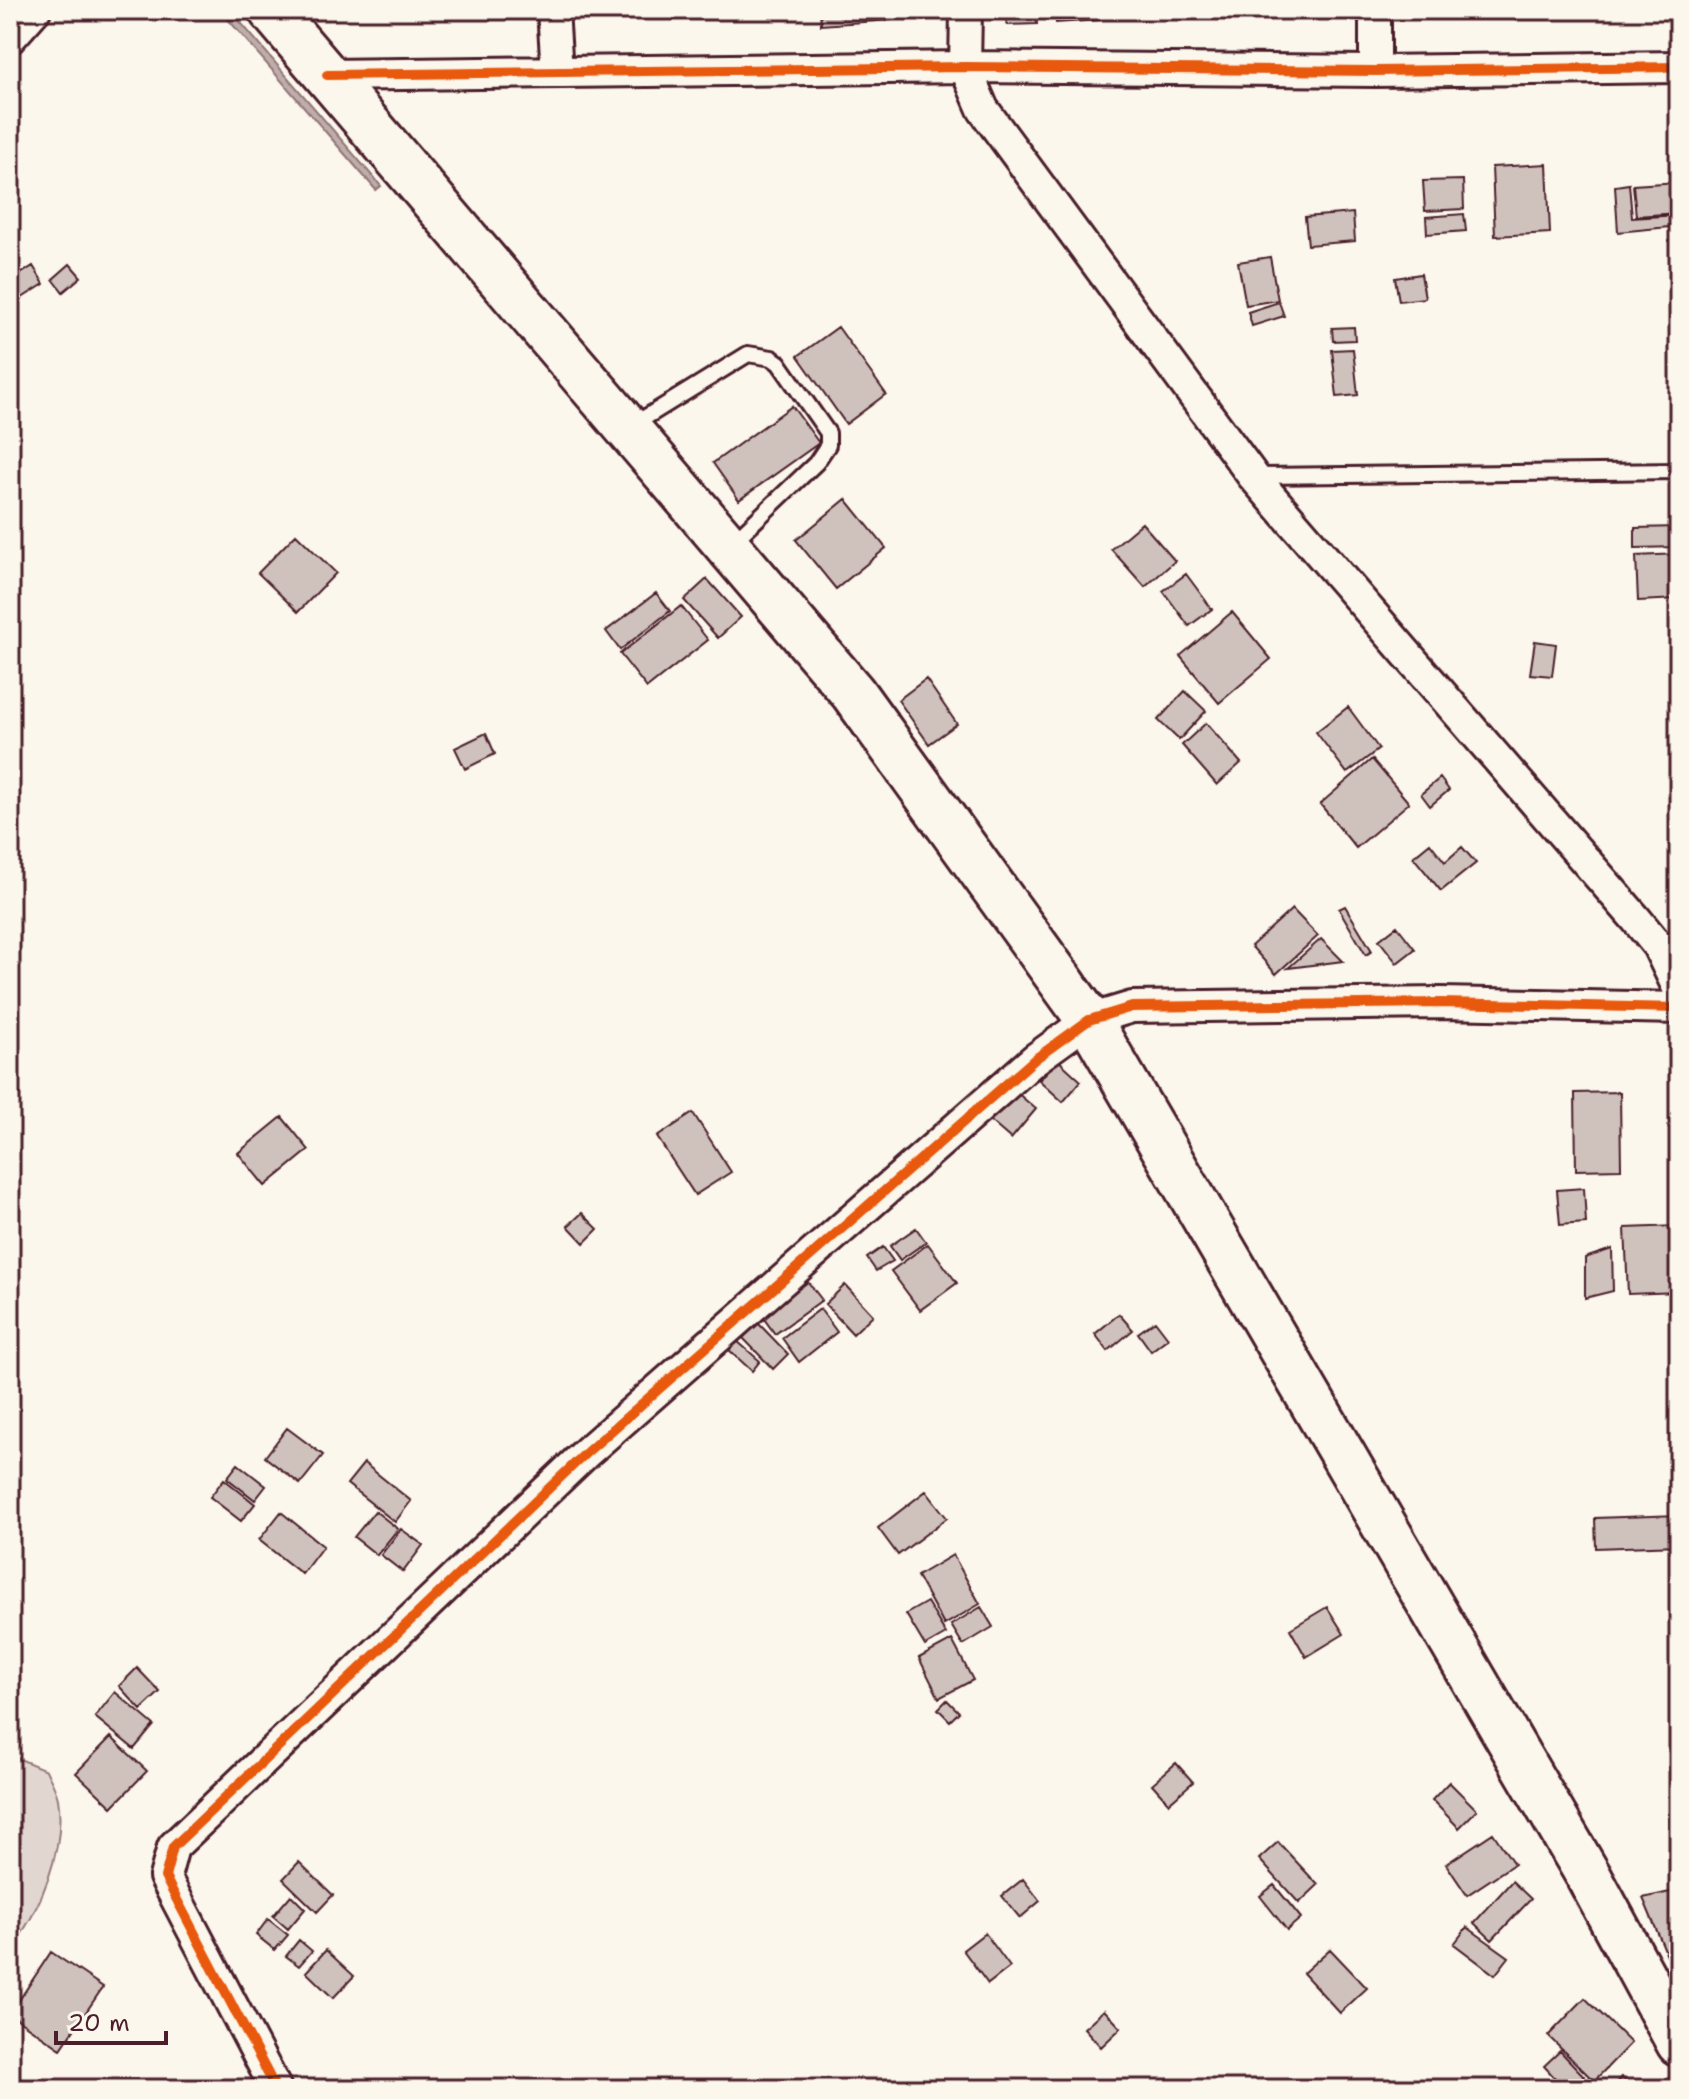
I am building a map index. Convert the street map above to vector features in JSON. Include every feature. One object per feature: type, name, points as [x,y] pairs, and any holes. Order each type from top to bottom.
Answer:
[{"type":"main road","points":[[271,10],[853,693],[1089,1020],[1588,1875],[1679,2043]]},
{"type":"street","points":[[10,38],[35,10]]},
{"type":"street","points":[[553,10],[557,72]]},
{"type":"street","points":[[966,10],[965,67],[983,109],[1253,476],[1636,919],[1658,946],[1679,990]]},
{"type":"street","points":[[1375,10],[1375,71]]},
{"type":"street","points":[[327,75],[965,67],[1375,71],[1679,67]]},
{"type":"street","points":[[270,2086],[165,1877],[173,1847],[587,1452],[1035,1059],[1089,1020],[1132,1007],[1441,1003],[1679,1008]]},
{"type":"lane","points":[[629,427],[748,354],[772,358],[779,363],[828,433],[828,445],[816,463],[730,545]]},
{"type":"lane","points":[[1253,476],[1679,471]]},
{"type":"shaded area","points":[[220,10],[230,10],[381,186],[376,190]]},
{"type":"shaded area","points":[[10,1755],[46,1770],[57,1795],[59,1818],[58,1838],[48,1879],[31,1917],[10,1950]]},
{"type":"building","points":[[820,10],[890,10],[891,20],[821,25]]},
{"type":"building","points":[[1006,10],[1036,10],[1037,24],[1007,25]]},
{"type":"building","points":[[1055,10],[1099,10],[1100,20],[1056,23]]},
{"type":"building","points":[[1547,164],[1550,233],[1495,236],[1492,167]]},
{"type":"building","points":[[1463,180],[1464,209],[1425,211],[1423,181]]},
{"type":"building","points":[[1679,182],[1679,213],[1636,216],[1633,185]]},
{"type":"building","points":[[1629,184],[1632,218],[1679,215],[1679,226],[1618,232],[1615,186]]},
{"type":"building","points":[[1353,213],[1355,241],[1308,245],[1305,217]]},
{"type":"building","points":[[1464,214],[1466,231],[1427,234],[1426,217]]},
{"type":"building","points":[[1270,257],[1278,300],[1246,305],[1238,262]]},
{"type":"building","points":[[70,264],[81,277],[63,292],[53,279]]},
{"type":"building","points":[[33,266],[44,284],[14,303],[10,281]]},
{"type":"building","points":[[1421,274],[1425,298],[1399,301],[1395,278]]},
{"type":"building","points":[[1279,302],[1284,316],[1252,326],[1248,312]]},
{"type":"building","points":[[838,327],[886,394],[846,424],[798,356]]},
{"type":"building","points":[[1354,327],[1355,340],[1333,341],[1332,328]]},
{"type":"building","points":[[1353,349],[1358,395],[1337,397],[1332,350]]},
{"type":"building","points":[[792,406],[819,443],[739,500],[713,463]]},
{"type":"building","points":[[846,499],[886,548],[836,589],[796,540]]},
{"type":"building","points":[[1142,523],[1175,561],[1145,587],[1111,549]]},
{"type":"building","points":[[1679,527],[1679,547],[1635,548],[1635,528]]},
{"type":"building","points":[[296,534],[336,573],[298,612],[258,573]]},
{"type":"building","points":[[1679,554],[1679,599],[1638,601],[1636,556]]},
{"type":"building","points":[[1186,574],[1212,609],[1189,626],[1163,591]]},
{"type":"building","points":[[707,579],[741,617],[718,638],[684,600]]},
{"type":"building","points":[[656,593],[670,611],[620,650],[606,631]]},
{"type":"building","points":[[681,606],[708,640],[647,688],[620,654]]},
{"type":"building","points":[[1232,612],[1271,659],[1219,703],[1180,656]]},
{"type":"building","points":[[1535,641],[1556,644],[1552,676],[1530,674]]},
{"type":"building","points":[[926,679],[957,724],[929,744],[898,700]]},
{"type":"building","points":[[1185,691],[1206,711],[1179,740],[1158,720]]},
{"type":"building","points":[[1348,707],[1379,749],[1347,773],[1316,732]]},
{"type":"building","points":[[1206,723],[1241,763],[1217,785],[1182,745]]},
{"type":"building","points":[[486,733],[495,754],[465,769],[455,748]]},
{"type":"building","points":[[1372,759],[1409,803],[1356,848],[1320,804]]},
{"type":"building","points":[[1440,778],[1449,790],[1430,806],[1421,794]]},
{"type":"building","points":[[1430,843],[1445,862],[1462,847],[1476,863],[1441,891],[1413,857]]},
{"type":"building","points":[[1345,906],[1372,951],[1366,955],[1339,909]]},
{"type":"building","points":[[1292,909],[1318,936],[1276,974],[1251,946]]},
{"type":"building","points":[[1397,926],[1415,949],[1397,963],[1379,940]]},
{"type":"building","points":[[1321,939],[1343,961],[1288,968]]},
{"type":"building","points":[[1058,1060],[1081,1081],[1063,1102],[1039,1080]]},
{"type":"building","points":[[1016,1092],[1036,1109],[1011,1139],[990,1121]]},
{"type":"building","points":[[1620,1092],[1621,1169],[1576,1170],[1575,1093]]},
{"type":"building","points":[[693,1113],[731,1172],[695,1195],[657,1137]]},
{"type":"building","points":[[282,1117],[309,1150],[265,1186],[238,1153]]},
{"type":"building","points":[[1584,1188],[1586,1223],[1560,1225],[1557,1190]]},
{"type":"building","points":[[582,1213],[598,1229],[584,1243],[568,1226]]},
{"type":"building","points":[[1679,1226],[1679,1292],[1628,1294],[1625,1228]]},
{"type":"building","points":[[916,1228],[926,1242],[900,1260],[890,1246]]},
{"type":"building","points":[[928,1244],[957,1283],[920,1310],[891,1271]]},
{"type":"building","points":[[883,1247],[893,1261],[876,1271],[867,1258]]},
{"type":"building","points":[[1612,1249],[1613,1291],[1585,1298],[1585,1258]]},
{"type":"building","points":[[808,1282],[822,1300],[775,1334],[762,1316]]},
{"type":"building","points":[[845,1285],[873,1315],[853,1334],[825,1304]]},
{"type":"building","points":[[820,1309],[837,1332],[799,1362],[782,1338]]},
{"type":"building","points":[[1119,1314],[1133,1330],[1108,1351],[1095,1334]]},
{"type":"building","points":[[1155,1321],[1168,1338],[1151,1351],[1138,1333]]},
{"type":"building","points":[[758,1323],[788,1354],[773,1369],[743,1338]]},
{"type":"building","points":[[737,1341],[760,1361],[752,1371],[729,1350]]},
{"type":"building","points":[[287,1428],[323,1455],[300,1484],[265,1457]]},
{"type":"building","points":[[364,1463],[411,1501],[395,1522],[347,1484]]},
{"type":"building","points":[[238,1464],[266,1486],[255,1500],[227,1478]]},
{"type":"building","points":[[224,1479],[255,1504],[241,1521],[210,1497]]},
{"type":"building","points":[[926,1491],[947,1518],[898,1555],[878,1528]]},
{"type":"building","points":[[375,1511],[398,1529],[377,1555],[354,1537]]},
{"type":"building","points":[[281,1512],[323,1546],[302,1574],[259,1540]]},
{"type":"building","points":[[1679,1515],[1679,1545],[1596,1548],[1595,1518]]},
{"type":"building","points":[[401,1529],[423,1545],[403,1572],[381,1555]]},
{"type":"building","points":[[953,1555],[980,1604],[944,1625],[917,1576]]},
{"type":"building","points":[[927,1602],[946,1634],[925,1646],[906,1614]]},
{"type":"building","points":[[981,1607],[993,1627],[963,1645],[951,1625]]},
{"type":"building","points":[[1327,1607],[1344,1634],[1306,1657],[1290,1629]]},
{"type":"building","points":[[952,1640],[973,1680],[939,1698],[919,1658]]},
{"type":"building","points":[[137,1668],[160,1692],[141,1710],[119,1686]]},
{"type":"building","points":[[115,1692],[154,1725],[134,1749],[95,1717]]},
{"type":"building","points":[[947,1700],[959,1712],[950,1721],[938,1709]]},
{"type":"building","points":[[111,1737],[147,1771],[112,1807],[76,1773]]},
{"type":"building","points":[[1176,1763],[1193,1782],[1169,1803],[1152,1784]]},
{"type":"building","points":[[1449,1782],[1477,1810],[1459,1828],[1432,1800]]},
{"type":"building","points":[[1493,1833],[1514,1864],[1467,1895],[1446,1864]]},
{"type":"building","points":[[1278,1842],[1318,1885],[1299,1903],[1259,1859]]},
{"type":"building","points":[[299,1862],[333,1895],[317,1912],[283,1879]]},
{"type":"building","points":[[1023,1879],[1040,1901],[1020,1918],[1002,1896]]},
{"type":"building","points":[[1512,1881],[1531,1899],[1492,1940],[1474,1923]]},
{"type":"building","points":[[1274,1885],[1301,1918],[1287,1930],[1260,1896]]},
{"type":"building","points":[[1679,1890],[1679,1954],[1667,1955],[1643,1898]]},
{"type":"building","points":[[291,1895],[305,1909],[288,1929],[273,1916]]},
{"type":"building","points":[[268,1919],[288,1935],[275,1950],[256,1935]]},
{"type":"building","points":[[1467,1927],[1509,1957],[1495,1975],[1454,1944]]},
{"type":"building","points":[[985,1933],[1010,1967],[988,1984],[963,1950]]},
{"type":"building","points":[[299,1940],[312,1951],[299,1966],[286,1956]]},
{"type":"building","points":[[1330,1949],[1367,1988],[1340,2013],[1303,1973]]},
{"type":"building","points":[[326,1950],[354,1976],[333,1998],[306,1972]]},
{"type":"building","points":[[51,1952],[103,1987],[61,2049],[10,2014]]},
{"type":"building","points":[[1585,1998],[1631,2043],[1594,2081],[1548,2036]]},
{"type":"building","points":[[1104,2010],[1121,2028],[1101,2047],[1084,2028]]},
{"type":"building","points":[[1560,2051],[1584,2076],[1571,2089],[1565,2089],[1544,2066]]},
{"type":"building","points":[[1621,2077],[1635,2089],[1611,2089]]},
{"type":"cycle path","points":[[327,75],[965,67],[1375,71],[1679,67]]},
{"type":"cycle path","points":[[276,2089],[165,1877],[173,1847],[587,1452],[1035,1059],[1089,1020],[1132,1007],[1441,1003],[1679,1008]]}]
